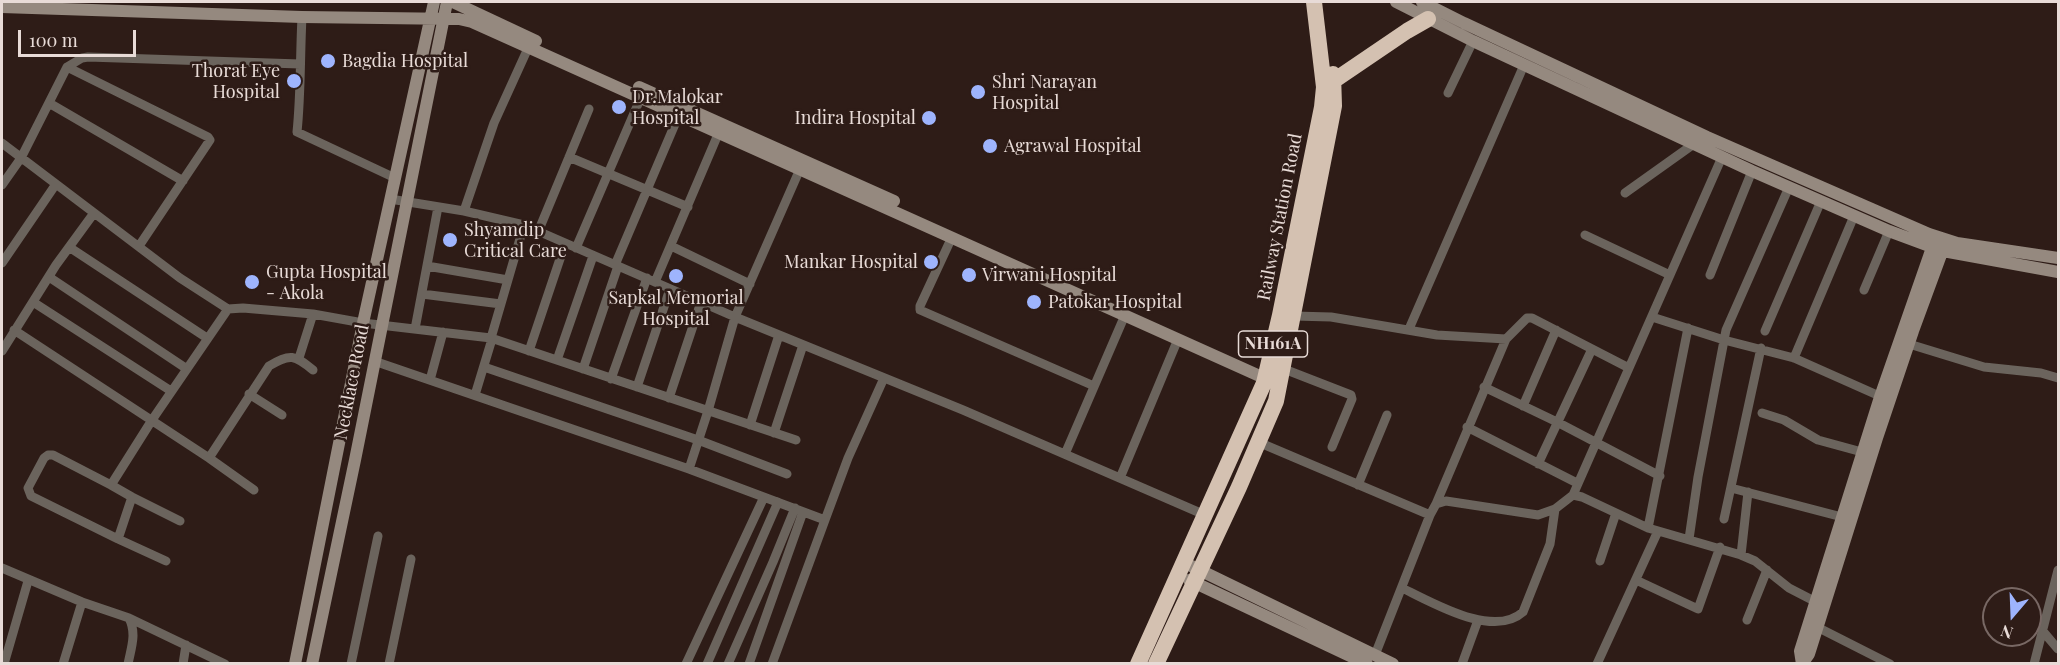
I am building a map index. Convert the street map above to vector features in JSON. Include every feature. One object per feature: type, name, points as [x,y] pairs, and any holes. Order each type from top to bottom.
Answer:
[{"type":"highway","name":"Railway Station Road","points":[[1138,663],[1205,515],[1276,376],[1294,316],[1334,106],[1314,2]]},
{"type":"highway","name":"Railway Station Road","points":[[1156,663],[1276,401],[1281,315],[1322,107],[1329,84],[1325,2]]},
{"type":"highway","points":[[1329,84],[1428,19]]},
{"type":"street","name":"Necklace Road","points":[[295,663],[363,323],[434,2]]},
{"type":"street","name":"Necklace Road","points":[[312,663],[408,202],[447,2]]},
{"type":"street","points":[[453,2],[681,111],[1276,376]]},
{"type":"street","points":[[1396,2],[1524,65],[1939,244],[2058,258]]},
{"type":"street","points":[[1422,2],[1699,140],[1722,157],[1889,231],[2058,272]]},
{"type":"street","points":[[2,7],[155,7],[302,17],[459,19],[472,22],[641,97],[681,111],[719,132],[1178,339],[1276,376],[1351,395],[1352,399],[1332,447]]},
{"type":"street","points":[[302,17],[301,97],[297,132],[395,178]]},
{"type":"street","points":[[1448,93],[1473,41]]},
{"type":"street","points":[[464,211],[494,123],[529,46]]},
{"type":"street","points":[[2,185],[21,158],[67,67],[82,58],[300,64]]},
{"type":"street","points":[[1409,329],[1524,65]]},
{"type":"street","points":[[67,67],[210,140],[139,246]]},
{"type":"street","points":[[576,248],[641,97]]},
{"type":"street","points":[[49,103],[183,181]]},
{"type":"street","points":[[538,232],[589,109]]},
{"type":"street","points":[[584,369],[616,266],[681,111]]},
{"type":"street","points":[[611,378],[651,280],[688,207],[719,132]]},
{"type":"street","points":[[1625,193],[1699,140]]},
{"type":"street","points":[[2,143],[180,278],[228,309],[243,308],[313,314],[363,323],[492,339],[796,440]]},
{"type":"street","points":[[569,157],[688,207]]},
{"type":"street","points":[[1436,504],[1446,501],[1538,515],[1555,509],[1573,495],[1722,157]]},
{"type":"street","points":[[689,469],[735,317],[800,169]]},
{"type":"street","points":[[1710,275],[1752,171]]},
{"type":"street","points":[[2,263],[56,184]]},
{"type":"street","points":[[1689,539],[1698,477],[1724,340],[1730,321],[1789,187]]},
{"type":"street","points":[[390,199],[464,211],[524,225],[735,317],[1065,454],[1205,515]]},
{"type":"street","points":[[1764,331],[1821,201]]},
{"type":"street","points":[[415,329],[438,207]]},
{"type":"street","points":[[2,351],[69,247],[94,213]]},
{"type":"street","points":[[1794,358],[1854,216]]},
{"type":"street","points":[[475,395],[524,225]]},
{"type":"street","points":[[1864,290],[1889,231]]},
{"type":"street","points":[[1585,236],[1670,275]]},
{"type":"street","points":[[952,237],[920,310],[1094,386]]},
{"type":"street","points":[[529,351],[565,244]]},
{"type":"street","points":[[1836,552],[1842,517],[1862,452],[1909,344],[1939,244]]},
{"type":"street","points":[[1802,663],[1800,651],[1819,603],[1885,399],[1939,244]]},
{"type":"street","points":[[670,246],[750,284]]},
{"type":"street","points":[[69,247],[207,338]]},
{"type":"street","points":[[557,360],[593,256]]},
{"type":"street","points":[[427,266],[508,280]]},
{"type":"street","points":[[49,277],[186,369]]},
{"type":"street","points":[[637,387],[670,289]]},
{"type":"street","points":[[422,294],[501,304]]},
{"type":"street","points":[[33,302],[171,391]]},
{"type":"street","points":[[669,398],[701,302]]},
{"type":"street","points":[[111,485],[171,391],[228,309]]},
{"type":"street","points":[[299,358],[313,314]]},
{"type":"street","points":[[1065,454],[1125,315]]},
{"type":"street","points":[[1294,316],[1331,317],[1437,335],[1506,339]]},
{"type":"street","points":[[1371,659],[1506,339],[1529,317],[1629,368]]},
{"type":"street","points":[[1652,317],[1724,340],[1794,358],[1885,399]]},
{"type":"street","points":[[1597,663],[1636,580],[1653,530],[1660,476],[1688,328]]},
{"type":"street","points":[[14,330],[254,490]]},
{"type":"street","points":[[1523,406],[1556,330]]},
{"type":"street","points":[[430,380],[443,332]]},
{"type":"street","points":[[750,425],[779,335]]},
{"type":"street","points":[[1120,478],[1178,339]]},
{"type":"street","points":[[1909,344],[1984,367],[2048,374],[2058,378]]},
{"type":"street","points":[[774,433],[803,345]]},
{"type":"street","points":[[1724,519],[1761,348]]},
{"type":"street","points":[[1538,464],[1592,349]]},
{"type":"street","points":[[209,458],[269,366],[284,357],[299,358],[313,370]]},
{"type":"street","points":[[374,361],[689,469],[825,520]]},
{"type":"street","points":[[484,367],[699,440],[787,474]]},
{"type":"street","points":[[772,663],[848,458],[884,378]]},
{"type":"street","points":[[1484,387],[1660,476]]},
{"type":"street","points":[[249,394],[282,415]]},
{"type":"street","points":[[1762,413],[1784,420],[1818,440],[1862,452]]},
{"type":"street","points":[[1358,485],[1387,415]]},
{"type":"street","points":[[1467,427],[1577,483]]},
{"type":"street","points":[[1258,442],[1430,515]]},
{"type":"street","points":[[166,561],[31,496],[28,488],[44,458],[52,455],[180,521]]},
{"type":"street","points":[[1731,488],[1842,517]]},
{"type":"street","points":[[1741,555],[1748,492]]},
{"type":"street","points":[[1573,495],[1653,530],[1741,555],[1767,570],[1789,588],[1819,603]]},
{"type":"street","points":[[118,539],[132,496]]},
{"type":"street","points":[[686,663],[764,497]]},
{"type":"street","points":[[707,663],[778,502]]},
{"type":"street","points":[[1402,588],[1478,620],[1496,622],[1512,618],[1523,612],[1550,544],[1555,509]]},
{"type":"street","points":[[728,663],[799,510]]},
{"type":"street","points":[[749,663],[799,510]]},
{"type":"street","points":[[1600,561],[1616,513]]},
{"type":"street","points":[[351,663],[378,536]]},
{"type":"street","points":[[1636,580],[1698,609],[1720,548]]},
{"type":"street","points":[[388,663],[411,559]]},
{"type":"street","points":[[2,568],[28,581],[129,618],[225,663]]},
{"type":"street","points":[[1181,568],[1371,659],[1393,663]]},
{"type":"street","points":[[1747,620],[1767,570]]},
{"type":"street","points":[[2058,570],[2042,629],[2058,649]]},
{"type":"street","points":[[4,663],[28,581]]},
{"type":"street","points":[[63,663],[82,602]]},
{"type":"street","points":[[2049,602],[2058,607]]},
{"type":"street","points":[[1802,663],[1809,654],[1817,627],[1819,603]]},
{"type":"street","points":[[128,663],[134,630],[129,618]]},
{"type":"street","points":[[1462,663],[1478,620]]},
{"type":"street","points":[[1817,627],[1890,663]]},
{"type":"street","points":[[183,663],[186,645]]},
{"type":"street","points":[[2034,663],[2038,647]]},
{"type":"place","name":"Bagdia Hospital","points":[[328,61]]},
{"type":"place","name":"Thorat Eye Hospital","points":[[294,81]]},
{"type":"place","name":"Shri Narayan Hospital","points":[[978,92]]},
{"type":"place","name":"Dr.Malokar Hospital","points":[[619,107]]},
{"type":"place","name":"Indira Hospital","points":[[929,118]]},
{"type":"place","name":"Agrawal Hospital","points":[[990,146]]},
{"type":"place","name":"Shyamdip Critical Care","points":[[450,240]]},
{"type":"place","name":"Mankar Hospital","points":[[931,262]]},
{"type":"place","name":"Virwani Hospital","points":[[969,275]]},
{"type":"place","name":"Sapkal Memorial Hospital","points":[[676,276]]},
{"type":"place","name":"Gupta Hospital - Akola","points":[[252,282]]},
{"type":"place","name":"Patokar Hospital","points":[[1034,302]]}]
